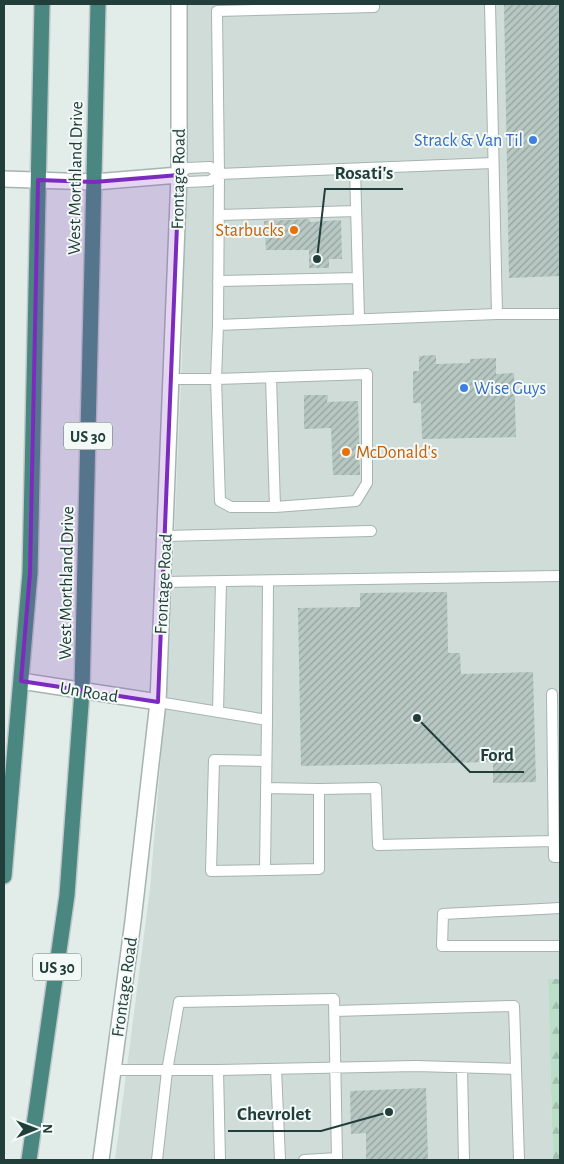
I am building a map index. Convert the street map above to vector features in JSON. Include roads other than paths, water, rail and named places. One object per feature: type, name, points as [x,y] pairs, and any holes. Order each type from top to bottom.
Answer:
[{"type":"highway","name":"West Morthland Drive","points":[[4,876],[30,573],[42,4]]},
{"type":"highway","name":"West Morthland Drive","points":[[29,1160],[67,895],[82,691],[98,4]]},
{"type":"street","name":"Frontage Road","points":[[101,1160],[133,921],[158,702],[172,379],[178,175],[179,4]]},
{"type":"street","points":[[4,179],[94,182],[178,175]]},
{"type":"street","name":"Un Road","points":[[21,681],[158,702]]},
{"type":"lane","points":[[490,4],[497,314]]},
{"type":"lane","points":[[172,379],[216,379],[367,374],[367,483],[356,502],[231,508],[220,501],[216,379],[219,215],[217,11],[374,6]]},
{"type":"lane","points":[[178,175],[187,182],[210,181],[219,174],[494,164]]},
{"type":"lane","points":[[355,169],[359,318]]},
{"type":"lane","points":[[219,215],[356,211]]},
{"type":"lane","points":[[218,282],[358,278]]},
{"type":"lane","points":[[218,325],[359,318],[560,314]]},
{"type":"lane","points":[[271,376],[275,507]]},
{"type":"lane","points":[[165,536],[371,530]]},
{"type":"lane","points":[[163,582],[560,576]]},
{"type":"lane","points":[[265,870],[268,581]]},
{"type":"lane","points":[[218,712],[221,582]]},
{"type":"lane","points":[[552,694],[553,841],[554,857],[560,857]]},
{"type":"lane","points":[[158,702],[267,720]]},
{"type":"lane","points":[[266,761],[214,760],[211,871],[320,869],[319,789]]},
{"type":"lane","points":[[266,788],[376,788],[378,845],[553,841]]},
{"type":"lane","points":[[560,908],[443,914],[442,946],[560,946]]},
{"type":"lane","points":[[157,1160],[167,1071],[178,1002],[334,999],[337,1158],[304,1160]]},
{"type":"lane","points":[[334,1011],[514,1006],[519,1160]]},
{"type":"lane","points":[[113,1070],[167,1071],[416,1066],[462,1069],[516,1069]]},
{"type":"lane","points":[[276,1069],[280,1160]]},
{"type":"lane","points":[[462,1069],[464,1160]]},
{"type":"lane","points":[[218,1070],[220,1160]]},
{"type":"place","name":"Strack & Van Til","points":[[533,140]]},
{"type":"place","name":"Starbucks","points":[[294,230]]},
{"type":"place","name":"Rosati's","points":[[317,259]]},
{"type":"place","name":"Wise Guys","points":[[464,388]]},
{"type":"place","name":"McDonald's","points":[[346,452]]},
{"type":"place","name":"Ford","points":[[417,718]]},
{"type":"place","name":"Chevrolet","points":[[389,1112]]}]
